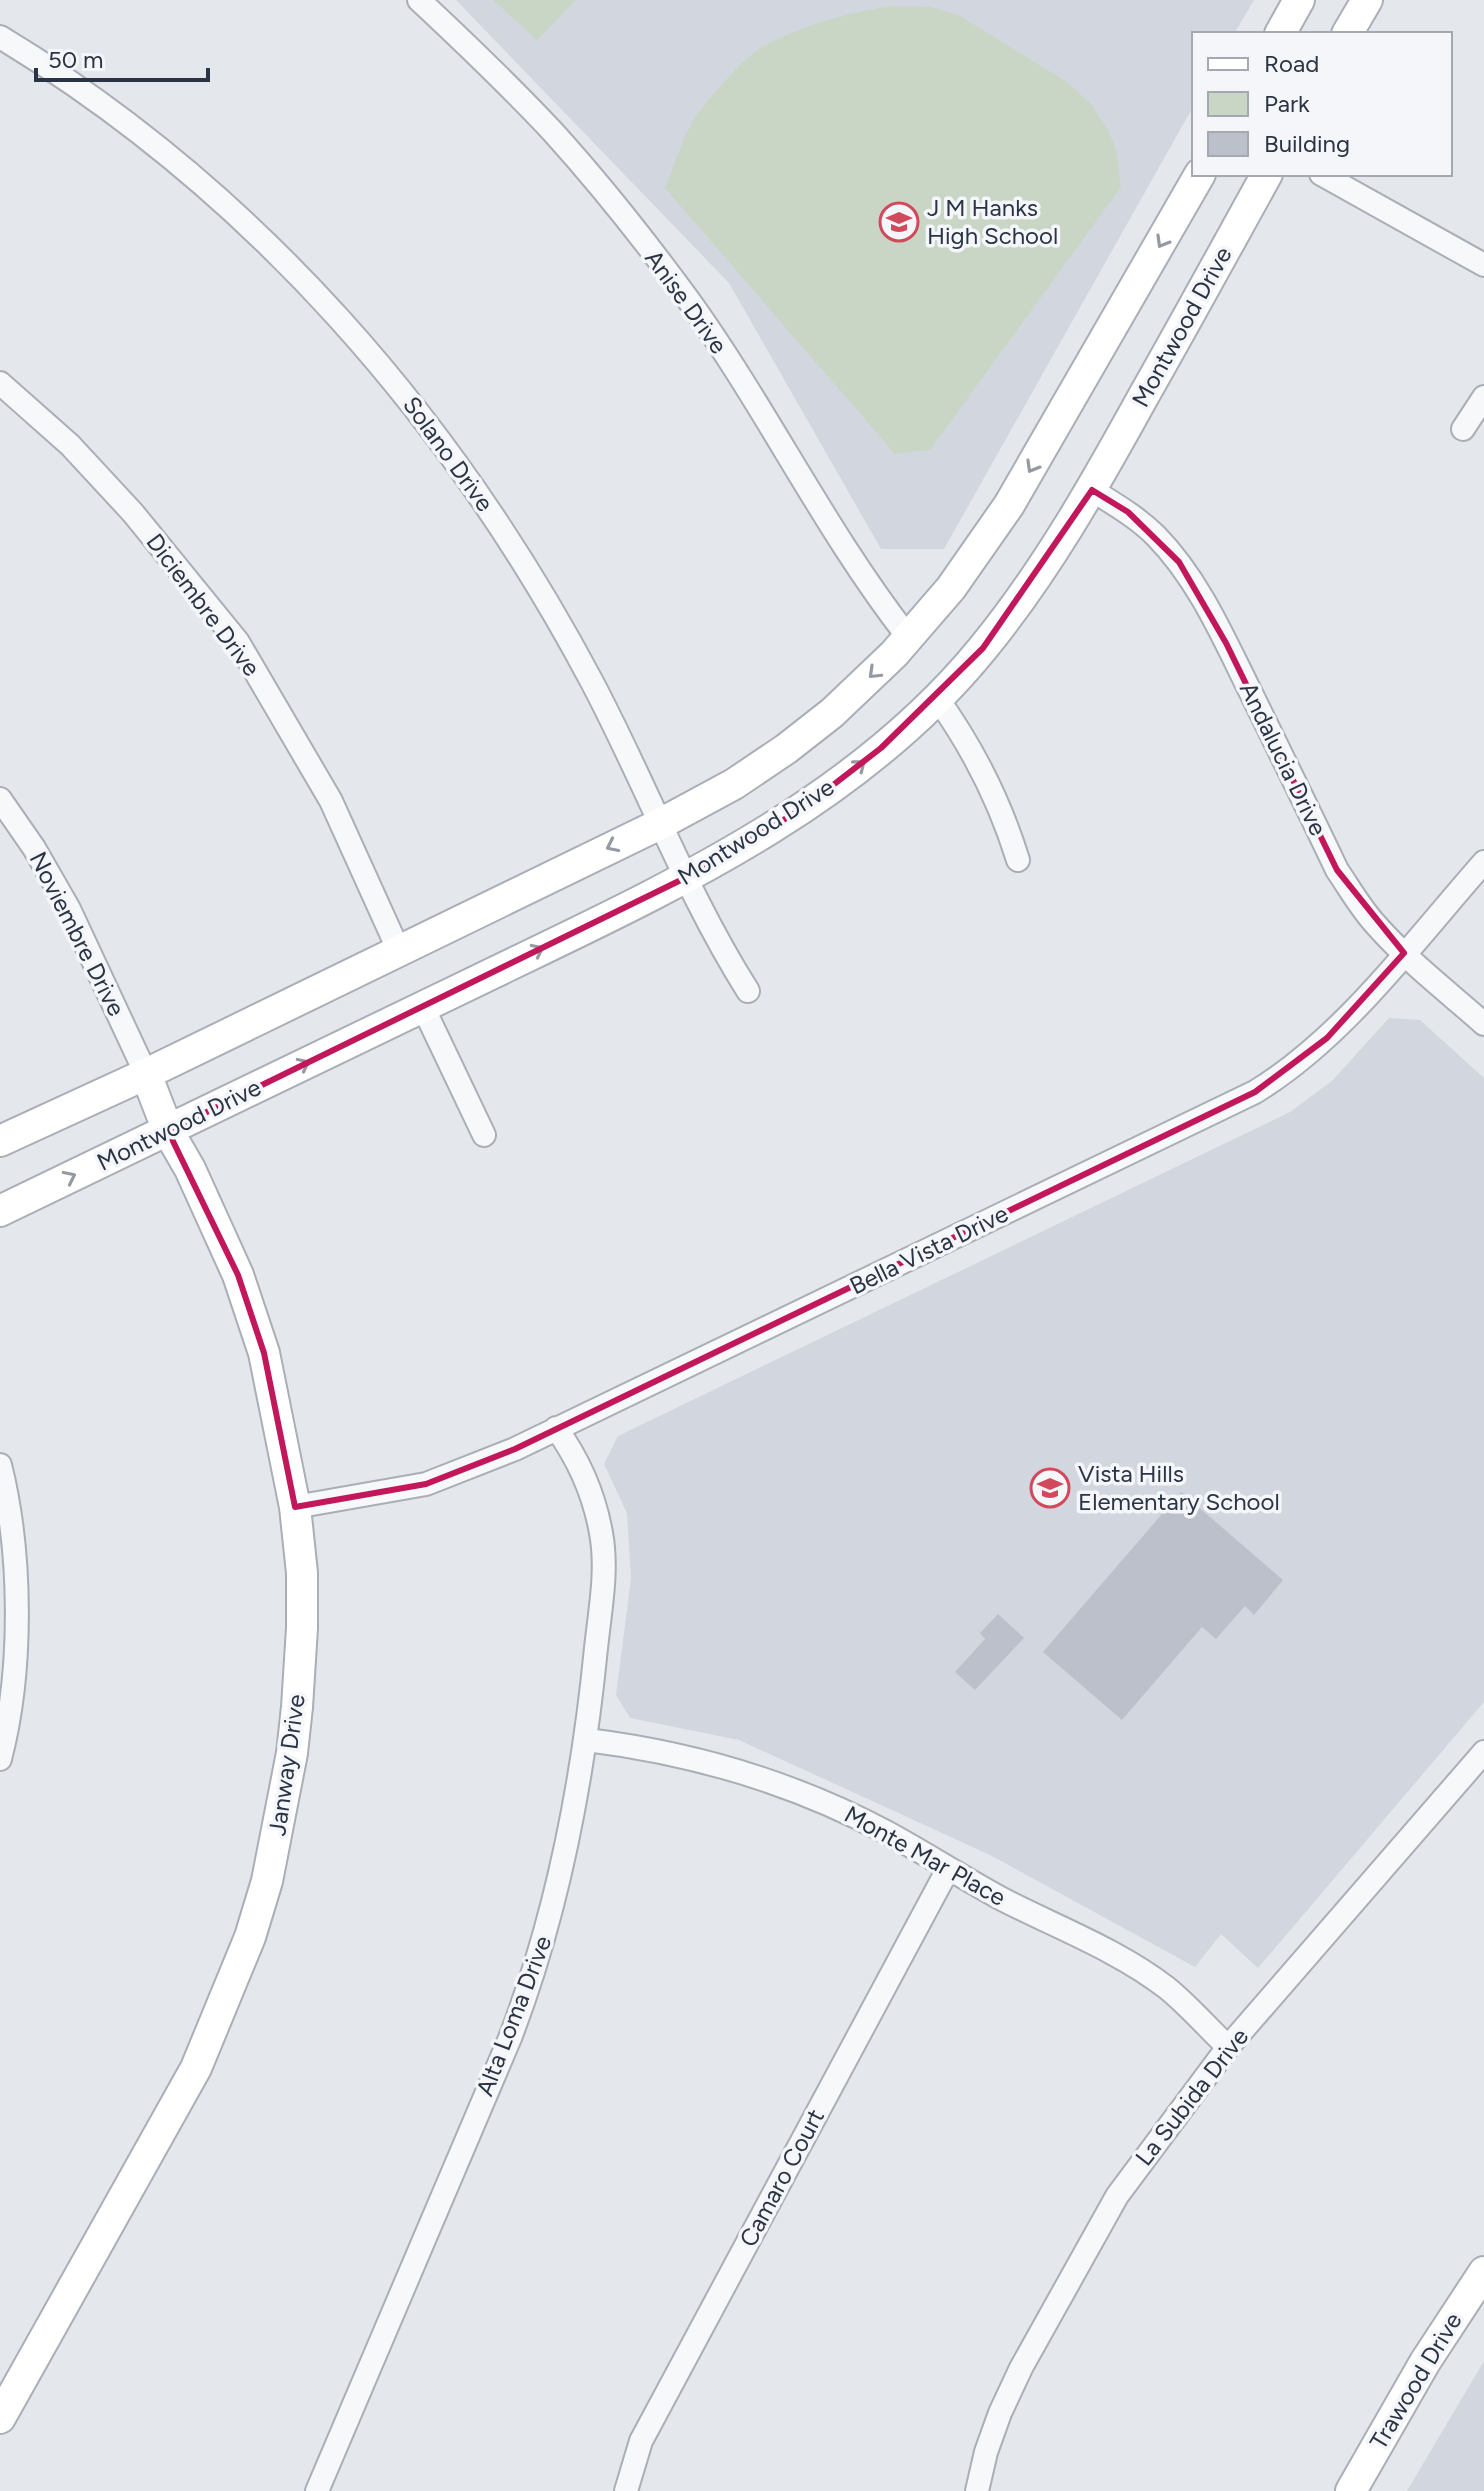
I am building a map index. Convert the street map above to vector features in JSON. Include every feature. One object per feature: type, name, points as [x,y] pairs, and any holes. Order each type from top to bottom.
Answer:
[{"type":"main road","points":[[1281,32],[1299,0]]},
{"type":"main road","points":[[1348,32],[1367,0]]},
{"type":"main road","points":[[0,1141],[146,1074],[660,824],[734,784],[832,713],[908,637],[951,588],[1009,505],[1199,176]]},
{"type":"main road","name":"Montwood Drive","points":[[0,1211],[685,878],[802,809],[881,748],[937,698],[983,648],[1050,556],[1092,490],[1266,176]]},
{"type":"main road","name":"Janway Drive","points":[[0,2418],[196,2068],[250,1937],[267,1881],[297,1707],[302,1573],[295,1507],[264,1353],[238,1275],[190,1169],[168,1131],[146,1074]]},
{"type":"main road","name":"Trawood Drive","points":[[1351,2491],[1425,2362],[1484,2272]]},
{"type":"street","name":"Anise Drive","points":[[419,0],[555,134],[689,301],[748,390],[846,551],[908,637]]},
{"type":"street","name":"Solano Drive","points":[[0,37],[161,149],[233,212],[315,292],[427,421],[556,617],[593,684],[717,942],[748,991]]},
{"type":"street","points":[[1325,176],[1484,265]]},
{"type":"street","name":"Diciembre Drive","points":[[0,383],[70,445],[133,513],[238,642],[331,801],[398,949]]},
{"type":"street","points":[[1463,429],[1484,397]]},
{"type":"street","name":"Andalucia Drive","points":[[1092,490],[1128,512],[1155,535],[1179,562],[1226,643],[1337,870],[1367,914],[1404,953],[1484,1024]]},
{"type":"street","points":[[937,698],[981,767],[1018,860]]},
{"type":"street","name":"Noviembre Drive","points":[[0,799],[34,848],[69,909],[146,1074]]},
{"type":"street","name":"Bella Vista Drive","points":[[295,1507],[426,1484],[515,1449],[1255,1092],[1286,1073],[1327,1038],[1484,862]]},
{"type":"street","points":[[423,1007],[484,1135]]},
{"type":"street","name":"Alta Loma Drive","points":[[317,2491],[510,2038],[535,1974],[550,1919],[587,1740],[604,1570],[602,1536],[586,1476],[556,1428]]},
{"type":"street","points":[[0,1465],[12,1529],[16,1621],[11,1695],[0,1759]]},
{"type":"street","name":"Monte Mar Place","points":[[587,1740],[636,1746],[706,1761],[765,1778],[821,1800],[887,1832],[948,1869],[1128,1963],[1167,1988],[1228,2047]]},
{"type":"street","name":"La Subida Drive","points":[[977,2491],[986,2452],[1021,2368],[1117,2196],[1228,2047],[1484,1752]]},
{"type":"street","name":"Camaro Court","points":[[626,2491],[641,2441],[948,1869]]},
{"type":"highlighted area","points":[[1092,490],[1128,512],[1179,562],[1226,643],[1337,870],[1404,953],[1327,1038],[1255,1092],[515,1449],[426,1484],[295,1507],[264,1353],[238,1275],[168,1131],[685,878],[802,809],[881,748],[983,648]]},
{"type":"shaded area","name":"J M Hanks High School","points":[[456,0],[1254,0],[1235,32],[1192,32],[1192,109],[944,549],[881,549],[729,283]]},
{"type":"shaded area","name":"Vista Hills Elementary School","points":[[1389,1018],[1420,1020],[1484,1078],[1484,1702],[1258,1968],[1221,1934],[1195,1967],[990,1855],[739,1740],[630,1718],[616,1695],[631,1579],[627,1513],[604,1464],[618,1436],[1290,1112],[1332,1081]]},
{"type":"shaded area","points":[[1484,2361],[1484,2491],[1407,2491]]},
{"type":"green space","points":[[493,0],[576,0],[537,40]]},
{"type":"green space","points":[[892,6],[931,7],[960,16],[1067,82],[1091,104],[1109,132],[1116,150],[1121,187],[930,450],[895,454],[665,188],[691,125],[744,61],[762,47],[809,26]]},
{"type":"building","points":[[1181,1492],[1283,1580],[1254,1615],[1245,1606],[1216,1639],[1202,1627],[1122,1720],[1043,1652]]},
{"type":"building","points":[[998,1614],[1024,1638],[975,1690],[955,1672],[985,1639],[980,1633]]},
{"type":"place","name":"J M Hanks High School","points":[[899,222]]},
{"type":"place","name":"Vista Hills Elementary School","points":[[1050,1488]]}]
